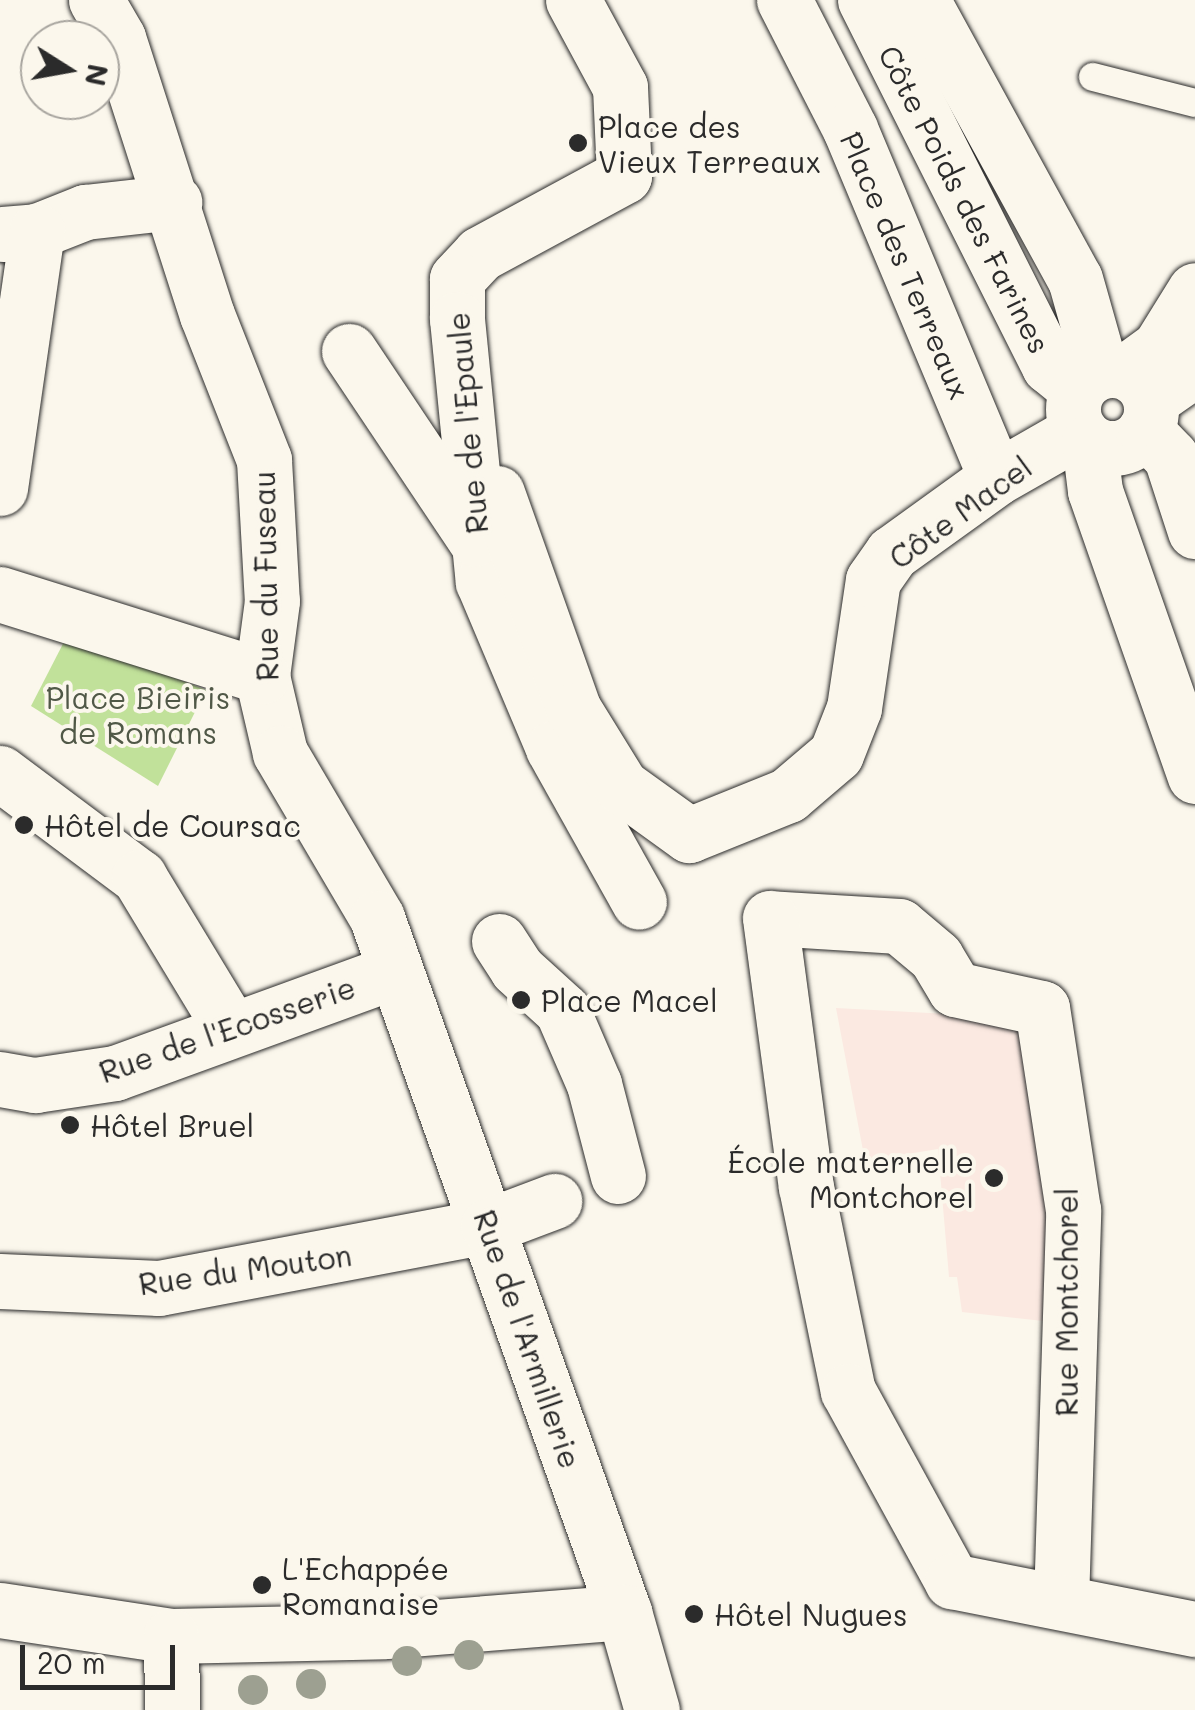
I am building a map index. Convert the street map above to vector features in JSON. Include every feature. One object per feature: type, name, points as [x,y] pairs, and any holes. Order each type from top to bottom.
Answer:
[{"type":"street","name":"Rue du Fuseau","points":[[96,0],[118,38],[207,314],[264,460],[272,601],[262,676],[280,752],[377,918],[393,972]]},
{"type":"street","name":"Place des Terreaux","points":[[784,0],[850,129],[996,478]]},
{"type":"street","name":"Côte Poids des Farines","points":[[865,0],[1050,366],[1125,394],[1171,457],[1195,530]]},
{"type":"street","points":[[922,0],[1075,279],[1125,394]]},
{"type":"street","name":"Rue de l'Epaule","points":[[574,2],[620,87],[624,176],[480,254],[457,278],[486,516],[483,582],[552,748],[627,879]]},
{"type":"street","points":[[0,488],[18,232],[85,212],[174,202]]},
{"type":"street","points":[[1195,290],[1125,394],[1095,491],[1195,776]]},
{"type":"street","points":[[349,351],[486,516]]},
{"type":"street","name":"Côte Macel","points":[[486,516],[574,710],[621,786],[689,835],[788,795],[836,754],[854,708],[873,580],[892,553],[996,478],[1125,394]]},
{"type":"street","points":[[0,594],[262,676]]},
{"type":"street","points":[[0,773],[139,876],[230,1026]]},
{"type":"street","name":"Rue Montchorel","points":[[770,918],[899,926],[936,957],[954,989],[1042,1008],[1073,1210],[1061,1602],[952,1581],[848,1391],[806,1188],[770,918]]},
{"type":"street","points":[[499,940],[516,968],[562,1010],[594,1084],[618,1176]]},
{"type":"street","name":"Rue de l'Ecosserie","points":[[0,1079],[36,1085],[115,1074],[230,1026],[393,972]]},
{"type":"street","name":"Rue de l'Armillerie","points":[[393,972],[488,1226],[614,1616],[652,1710]]},
{"type":"street","name":"Rue du Mouton","points":[[0,1281],[159,1288],[488,1226],[554,1202]]},
{"type":"street","points":[[1061,1602],[1195,1628]]},
{"type":"street","points":[[0,1610],[172,1636],[385,1631],[614,1616]]},
{"type":"street","points":[[172,1636],[172,1710]]},
{"type":"lane","points":[[1094,76],[1195,103]]},
{"type":"shaded area","name":"École maternelle Montchorel","points":[[836,1008],[1024,1018],[1051,1206],[1052,1322],[962,1312],[957,1277],[949,1277],[938,1149],[865,1161]]},
{"type":"green space","name":"Place Bieiris de Romans","points":[[67,636],[206,690],[158,786],[31,706]]},
{"type":"place","name":"Place des Vieux Terreaux","points":[[578,143]]},
{"type":"place","name":"Hôtel de Coursac","points":[[24,825]]},
{"type":"place","name":"Place Macel","points":[[521,1000]]},
{"type":"place","name":"Hôtel Bruel","points":[[70,1125]]},
{"type":"place","name":"École maternelle Montchorel","points":[[994,1178]]},
{"type":"place","name":"L'Echappée Romanaise","points":[[262,1585]]},
{"type":"place","name":"Hôtel Nugues","points":[[694,1614]]}]
